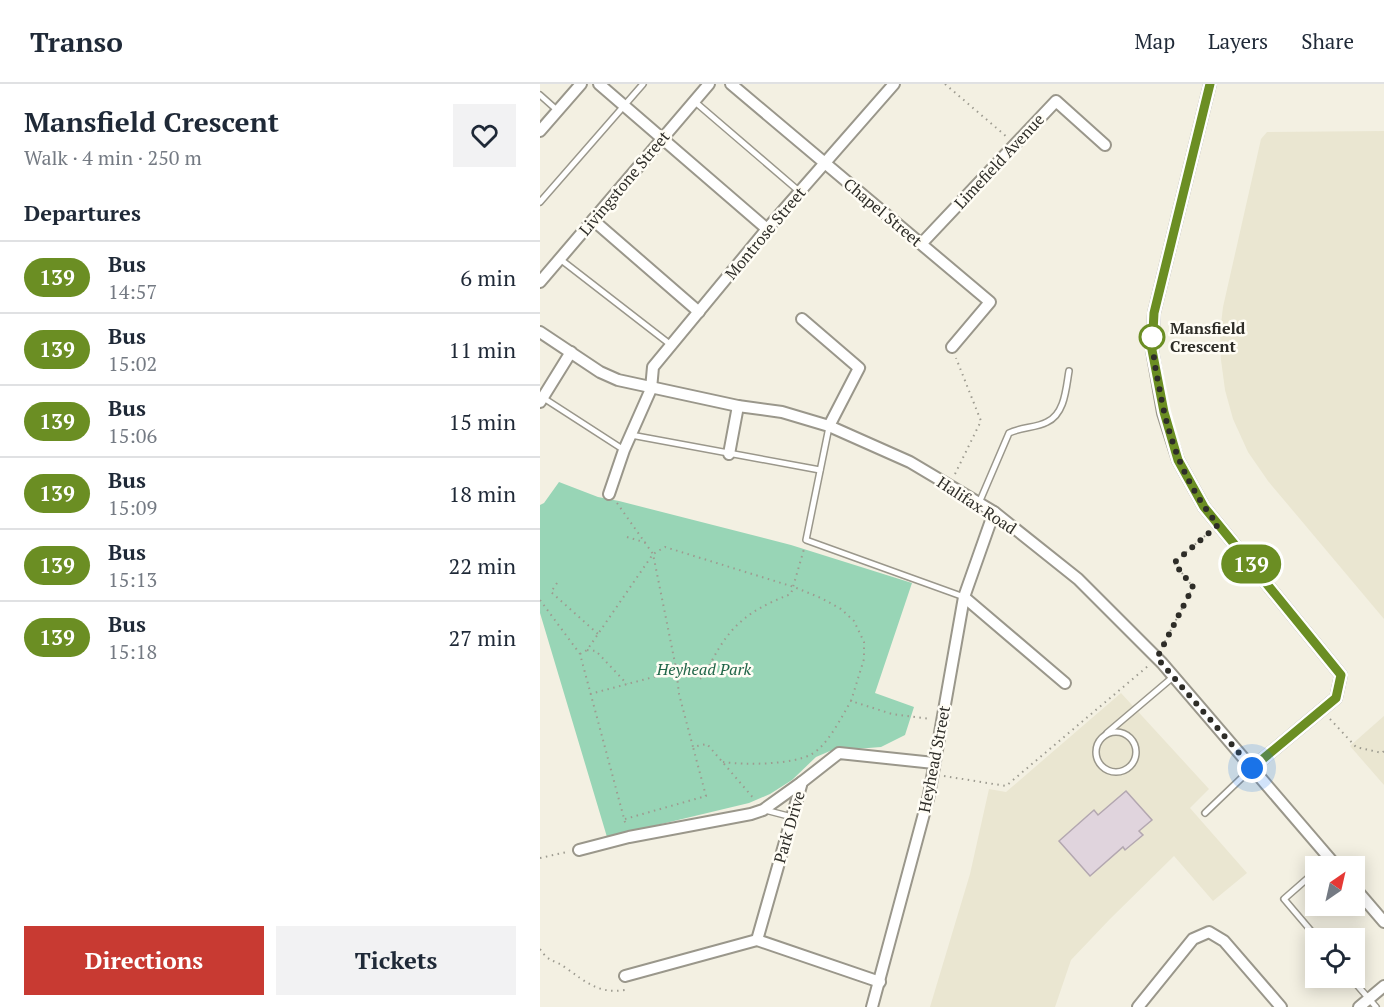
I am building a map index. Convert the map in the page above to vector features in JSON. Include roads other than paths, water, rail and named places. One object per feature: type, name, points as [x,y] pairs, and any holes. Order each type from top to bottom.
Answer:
[{"type":"street","points":[[540,131],[581,84]]},
{"type":"street","points":[[599,84],[767,229]]},
{"type":"street","name":"Livingstone Street","points":[[540,282],[544,269],[560,259],[709,84]]},
{"type":"street","name":"Montrose Street","points":[[609,494],[624,450],[651,389],[653,367],[767,229],[894,84]]},
{"type":"street","points":[[1210,84],[1154,313],[1152,350],[1164,412],[1178,460],[1204,507],[1341,675],[1336,698],[1252,768]]},
{"type":"street","name":"Chapel Street","points":[[734,85],[990,302],[952,347]]},
{"type":"street","name":"Limefield Avenue","points":[[922,243],[1056,101],[1105,145]]},
{"type":"street","points":[[593,220],[699,312]]},
{"type":"street","points":[[802,319],[859,368],[829,426]]},
{"type":"street","name":"Halifax Road","points":[[540,332],[609,376],[651,389],[782,412],[829,426],[910,462],[994,512],[1078,579],[1157,658],[1328,856]]},
{"type":"street","points":[[541,398],[571,352]]},
{"type":"street","points":[[729,454],[738,406]]},
{"type":"street","name":"Heyhead Street","points":[[872,1007],[928,795],[964,597],[994,512]]},
{"type":"street","points":[[964,597],[1065,683]]},
{"type":"street","name":"Park Drive","points":[[757,940],[802,782],[839,753],[933,768]]},
{"type":"street","points":[[579,850],[629,837],[763,810],[802,782]]},
{"type":"street","points":[[1365,900],[1384,922]]},
{"type":"street","points":[[1138,1007],[1193,939],[1209,932],[1224,941],[1281,1007]]},
{"type":"street","points":[[625,976],[757,940],[880,982]]},
{"type":"street","points":[[1359,1007],[1372,1003],[1384,986]]},
{"type":"lane","points":[[540,202],[643,84]]},
{"type":"lane","points":[[540,95],[558,111]]},
{"type":"lane","points":[[694,101],[800,192]]},
{"type":"lane","points":[[560,259],[671,345]]},
{"type":"lane","points":[[979,503],[1009,433],[1020,428],[1048,422],[1063,404],[1070,370]]},
{"type":"lane","points":[[541,398],[624,450]]},
{"type":"lane","points":[[829,426],[806,540],[964,597]]},
{"type":"lane","points":[[631,435],[820,470]]},
{"type":"lane","points":[[1106,734],[1117,731],[1128,735],[1135,744],[1136,756],[1130,766],[1120,772],[1108,771],[1099,764],[1095,753],[1097,742],[1106,734],[1173,677]]},
{"type":"lane","points":[[1205,813],[1252,768]]},
{"type":"lane","points":[[763,810],[792,817]]},
{"type":"lane","points":[[1305,881],[1284,899],[1309,928]]},
{"type":"lane","points":[[1359,988],[1372,1003]]},
{"type":"place","name":"Mansfield Crescent","points":[[1152,337]]},
{"type":"park label","name":"Heyhead Park","points":[[704,669]]}]
